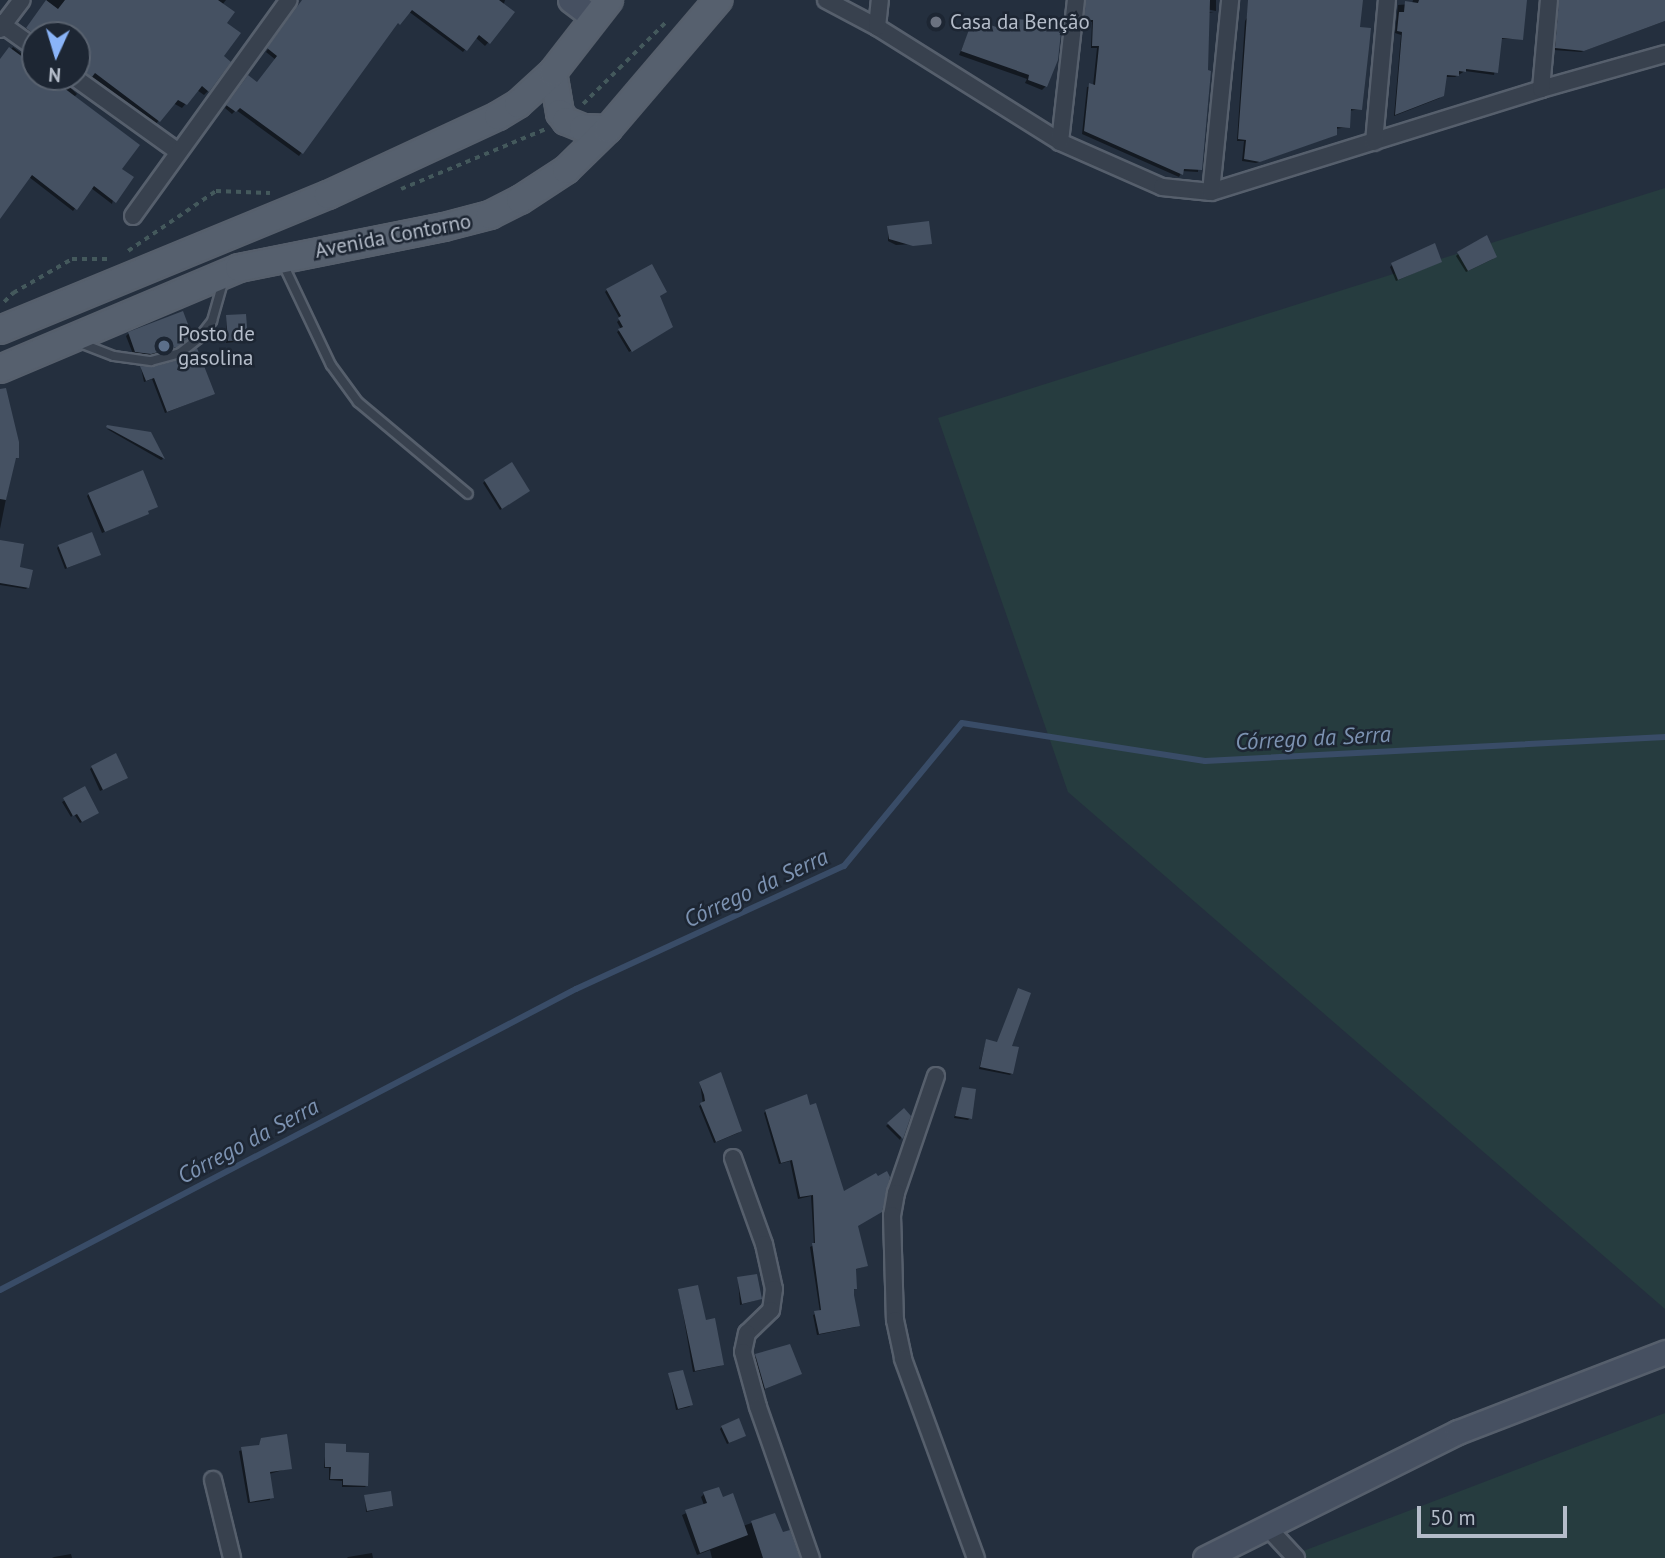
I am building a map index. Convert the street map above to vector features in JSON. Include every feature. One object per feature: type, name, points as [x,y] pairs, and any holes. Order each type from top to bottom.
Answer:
[{"type":"main road","name":"Avenida Contorno","points":[[0,369],[232,270],[490,215],[548,184],[608,129],[718,0]]},
{"type":"main road","points":[[0,330],[328,195],[498,116],[518,104],[552,72],[601,9]]},
{"type":"main road","points":[[552,72],[560,113],[566,121],[583,128],[608,129]]},
{"type":"main road","points":[[232,270],[262,220]]},
{"type":"main road","points":[[62,343],[77,298]]},
{"type":"street","points":[[21,39],[1,26],[22,0]]},
{"type":"street","points":[[133,216],[177,151],[289,0]]},
{"type":"street","points":[[570,0],[601,9]]},
{"type":"street","points":[[826,0],[877,27],[1060,142],[1162,187],[1211,192],[1541,89],[1665,54]]},
{"type":"street","points":[[877,27],[880,0]]},
{"type":"street","points":[[1060,142],[1076,0]]},
{"type":"street","points":[[1211,192],[1230,0]]},
{"type":"street","points":[[1374,142],[1387,0]]},
{"type":"street","points":[[1541,89],[1549,0]]},
{"type":"street","points":[[91,89],[177,151]]},
{"type":"street","points":[[936,1076],[892,1215],[895,1320],[903,1359],[976,1558]]},
{"type":"street","points":[[733,1158],[764,1244],[774,1289],[771,1310],[747,1333],[743,1352],[758,1407],[811,1558]]},
{"type":"street","points":[[1205,1558],[1269,1529],[1369,1474],[1458,1432],[1665,1352]]},
{"type":"street","points":[[213,1480],[232,1558]]},
{"type":"street","points":[[1269,1529],[1296,1558]]},
{"type":"lane","points":[[280,258],[331,365],[358,402],[468,495]]},
{"type":"lane","points":[[62,343],[151,361],[180,353],[198,339],[212,321],[232,270]]},
{"type":"green space","points":[[1665,188],[1665,1309],[1068,792],[938,418]]},
{"type":"green space","points":[[1665,1413],[1665,1558],[1285,1558]]},
{"type":"building","points":[[46,0],[58,9],[65,0],[218,0],[235,12],[227,23],[241,33],[224,56],[231,62],[209,92],[202,86],[187,105],[178,100],[160,122],[95,73],[91,76],[91,21],[31,21]]},
{"type":"building","points":[[302,0],[499,0],[515,12],[490,44],[479,35],[467,51],[412,10],[400,25],[398,23],[303,154],[240,108],[236,112],[226,105],[248,75],[257,82],[277,56],[267,48]]},
{"type":"building","points":[[1086,0],[1210,0],[1208,70],[1211,71],[1202,170],[1184,169],[1183,175],[1084,131],[1089,83],[1095,85],[1099,46],[1092,46],[1093,20],[1084,20]]},
{"type":"building","points":[[1248,0],[1363,0],[1360,27],[1371,28],[1369,48],[1362,110],[1351,109],[1350,128],[1337,127],[1337,135],[1260,162],[1244,159],[1246,140],[1238,139]]},
{"type":"building","points":[[1419,0],[1527,0],[1523,40],[1502,38],[1498,73],[1466,69],[1466,72],[1459,71],[1459,76],[1447,75],[1444,96],[1395,115],[1402,32],[1397,31],[1399,12],[1404,12],[1405,1],[1418,3]]},
{"type":"building","points":[[1559,0],[1665,0],[1665,21],[1584,51],[1555,48]]},
{"type":"building","points":[[1006,18],[1062,23],[1058,60],[1047,87],[1028,80],[1029,75],[961,51],[973,19],[1002,29]]},
{"type":"building","points":[[9,47],[21,56],[21,91],[68,91],[140,145],[122,169],[134,177],[116,203],[94,186],[77,210],[32,175],[0,219],[0,59]]},
{"type":"building","points":[[929,221],[932,244],[913,246],[889,239],[887,226]]},
{"type":"building","points":[[1487,235],[1497,257],[1468,271],[1457,252]]},
{"type":"building","points":[[1435,243],[1442,262],[1398,280],[1391,263]]},
{"type":"building","points":[[652,264],[667,292],[660,296],[673,327],[632,352],[618,329],[623,327],[618,318],[621,316],[606,289]]},
{"type":"building","points":[[183,311],[192,335],[177,347],[151,354],[135,352],[128,332]]},
{"type":"building","points":[[246,314],[248,340],[228,341],[226,315]]},
{"type":"building","points":[[197,348],[215,394],[167,412],[154,378],[146,381],[140,366],[152,367],[182,359]]},
{"type":"building","points":[[6,388],[19,442],[19,458],[16,458],[6,500],[0,499],[0,389]]},
{"type":"building","points":[[106,427],[151,432],[165,459]]},
{"type":"building","points":[[512,462],[530,491],[502,509],[484,480]]},
{"type":"building","points":[[143,470],[158,507],[148,511],[149,514],[105,532],[88,493]]},
{"type":"building","points":[[92,532],[101,555],[67,568],[58,545]]},
{"type":"building","points":[[0,540],[24,544],[20,567],[33,570],[29,588],[0,583]]},
{"type":"building","points":[[116,753],[128,778],[103,790],[91,766]]},
{"type":"building","points":[[85,786],[99,813],[82,822],[77,814],[73,816],[63,798]]},
{"type":"building","points":[[1018,988],[1031,993],[1012,1046],[1019,1047],[1013,1074],[980,1067],[986,1039],[997,1042]]},
{"type":"building","points":[[721,1072],[742,1131],[716,1142],[700,1103],[705,1101],[699,1082]]},
{"type":"building","points":[[962,1087],[976,1089],[972,1119],[955,1116]]},
{"type":"building","points":[[807,1094],[810,1105],[816,1103],[844,1191],[876,1173],[878,1176],[887,1171],[890,1177],[882,1212],[858,1226],[868,1266],[856,1269],[857,1289],[854,1289],[854,1295],[860,1326],[819,1334],[814,1311],[821,1310],[812,1243],[815,1243],[813,1195],[800,1197],[792,1160],[781,1163],[765,1110]]},
{"type":"building","points":[[904,1108],[911,1116],[903,1139],[887,1123]]},
{"type":"building","points":[[757,1274],[762,1299],[742,1304],[737,1277]]},
{"type":"building","points":[[698,1285],[706,1320],[715,1318],[724,1365],[695,1371],[678,1289]]},
{"type":"building","points":[[790,1344],[802,1374],[765,1389],[755,1354]]},
{"type":"building","points":[[683,1370],[693,1405],[678,1409],[668,1373]]},
{"type":"building","points":[[739,1418],[746,1436],[729,1443],[721,1426]]},
{"type":"building","points":[[287,1434],[292,1469],[270,1472],[274,1498],[250,1502],[241,1447],[259,1445],[261,1438]]},
{"type":"building","points":[[325,1443],[346,1444],[346,1452],[369,1453],[368,1486],[343,1485],[343,1479],[330,1479],[331,1467],[325,1467]]},
{"type":"building","points":[[719,1487],[723,1497],[733,1493],[748,1535],[700,1553],[685,1510],[707,1503],[703,1492]]},
{"type":"building","points":[[391,1491],[393,1506],[367,1511],[364,1495]]},
{"type":"building","points":[[775,1513],[783,1532],[790,1530],[800,1558],[763,1558],[751,1521]]},
{"type":"waterway","name":"Córrego da Serra","points":[[0,1290],[576,989],[844,866],[962,723],[1205,761],[1665,737]]},
{"type":"place","name":"Casa da Benção","points":[[936,22]]},
{"type":"place","name":"Posto de gasolina","points":[[164,346]]}]
